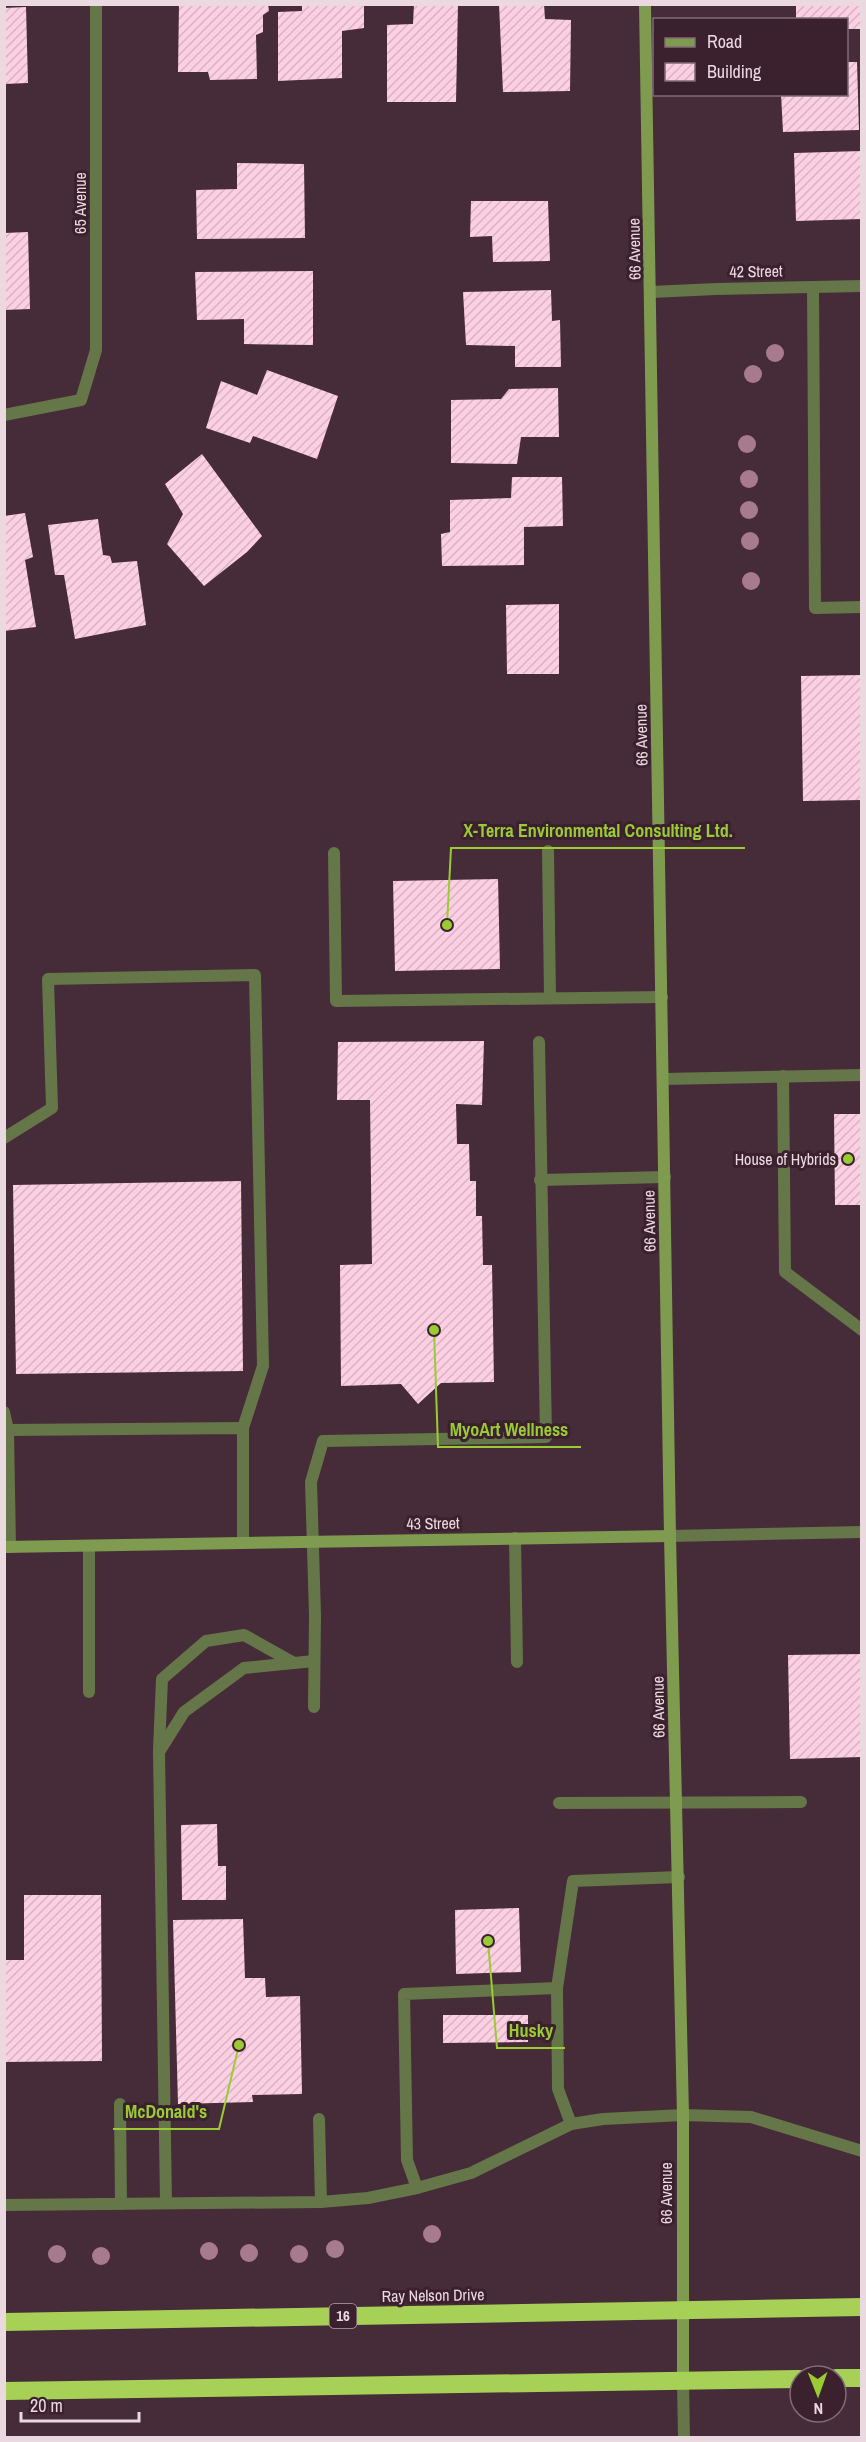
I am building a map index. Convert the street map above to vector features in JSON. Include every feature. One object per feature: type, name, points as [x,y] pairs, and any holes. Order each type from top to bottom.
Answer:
[{"type":"highway","name":"Ray Nelson Drive","points":[[4,2322],[861,2307]]},
{"type":"highway","points":[[4,2391],[788,2379]]},
{"type":"street","name":"65 Avenue","points":[[4,415],[81,400],[96,350],[96,4]]},
{"type":"street","name":"66 Avenue","points":[[645,4],[670,1536],[683,2115],[684,2438]]},
{"type":"street","name":"42 Street","points":[[651,292],[861,286]]},
{"type":"street","points":[[813,287],[816,608],[861,608]]},
{"type":"street","points":[[548,851],[550,998]]},
{"type":"street","points":[[334,853],[336,1001],[662,997]]},
{"type":"street","points":[[4,1138],[52,1108],[48,980],[255,975],[263,1366],[243,1428],[243,1543]]},
{"type":"street","points":[[314,1707],[311,1482],[323,1441],[546,1437],[539,1042]]},
{"type":"street","points":[[663,1079],[861,1075]]},
{"type":"street","points":[[783,1076],[785,1272],[861,1330]]},
{"type":"street","points":[[540,1180],[665,1177]]},
{"type":"street","points":[[4,1412],[8,1430],[7,1547]]},
{"type":"street","points":[[8,1430],[243,1428]]},
{"type":"street","name":"43 Street","points":[[7,1547],[861,1532]]},
{"type":"street","points":[[515,1538],[517,1662]]},
{"type":"street","points":[[88,1546],[89,1692]]},
{"type":"street","points":[[166,2203],[159,1752],[162,1679],[206,1641],[244,1635],[294,1663]]},
{"type":"street","points":[[159,1752],[184,1712],[244,1668],[314,1660]]},
{"type":"street","points":[[559,1803],[801,1802]]},
{"type":"street","points":[[571,2124],[558,2089],[557,1988],[573,1881],[679,1877]]},
{"type":"street","points":[[417,2188],[407,2160],[404,1994],[557,1988]]},
{"type":"street","points":[[120,2103],[121,2204]]},
{"type":"street","points":[[4,2205],[321,2202],[368,2198],[417,2188],[471,2173],[571,2124],[630,2116],[751,2117],[861,2151]]},
{"type":"street","points":[[319,2119],[321,2202]]},
{"type":"building","points":[[179,4],[268,4],[269,11],[263,15],[263,32],[256,35],[257,79],[210,80],[208,72],[178,72]]},
{"type":"building","points":[[302,4],[364,4],[364,28],[342,31],[342,78],[278,81],[278,12],[302,11]]},
{"type":"building","points":[[414,4],[458,4],[456,102],[387,102],[387,25],[413,24]]},
{"type":"building","points":[[499,4],[544,4],[545,19],[571,20],[570,91],[503,92]]},
{"type":"building","points":[[796,4],[862,4],[862,29],[848,29],[848,18],[796,18]]},
{"type":"building","points":[[26,7],[28,83],[4,84],[4,8]]},
{"type":"building","points":[[848,62],[857,62],[859,130],[783,132],[781,96],[848,96]]},
{"type":"building","points":[[862,151],[862,219],[796,221],[794,153]]},
{"type":"building","points":[[237,163],[304,164],[305,238],[197,239],[196,190],[237,189]]},
{"type":"building","points":[[471,201],[548,201],[550,261],[493,262],[492,236],[470,237]]},
{"type":"building","points":[[28,232],[30,309],[4,310],[4,233]]},
{"type":"building","points":[[313,271],[313,345],[244,344],[244,319],[197,320],[195,272]]},
{"type":"building","points":[[551,290],[552,321],[560,320],[561,367],[515,367],[515,346],[466,345],[463,292]]},
{"type":"building","points":[[267,370],[338,396],[317,459],[253,436],[250,443],[206,428],[221,381],[257,395]]},
{"type":"building","points":[[558,388],[559,437],[521,437],[517,464],[451,463],[451,400],[501,399],[509,389]]},
{"type":"building","points":[[202,454],[262,536],[247,552],[204,586],[167,544],[183,514],[165,484]]},
{"type":"building","points":[[512,477],[562,477],[563,526],[524,527],[524,565],[442,566],[441,534],[450,532],[450,500],[511,498]]},
{"type":"building","points":[[25,513],[33,557],[25,560],[36,627],[4,631],[4,516]]},
{"type":"building","points":[[98,519],[103,555],[110,556],[112,563],[137,561],[146,625],[75,639],[64,575],[55,575],[48,525]]},
{"type":"building","points":[[559,604],[559,674],[507,674],[506,605]]},
{"type":"building","points":[[862,675],[862,800],[803,801],[801,676]]},
{"type":"building","points":[[498,879],[500,969],[395,971],[393,881]]},
{"type":"building","points":[[484,1041],[482,1105],[456,1104],[457,1144],[469,1144],[470,1181],[476,1181],[476,1216],[482,1216],[483,1265],[492,1265],[494,1382],[441,1383],[418,1404],[401,1384],[341,1386],[340,1265],[372,1264],[370,1100],[337,1100],[338,1042]]},
{"type":"building","name":"House of Hybrids","points":[[834,1114],[862,1114],[862,1205],[835,1205]]},
{"type":"building","points":[[241,1181],[243,1371],[16,1374],[13,1185]]},
{"type":"building","points":[[862,1654],[862,1757],[790,1759],[788,1655]]},
{"type":"building","points":[[217,1824],[218,1866],[226,1866],[226,1900],[182,1900],[181,1825]]},
{"type":"building","points":[[24,1895],[101,1895],[102,2061],[4,2062],[4,1960],[24,1960]]},
{"type":"building","points":[[519,1908],[521,1972],[456,1974],[455,1910]]},
{"type":"building","points":[[243,1919],[245,1978],[265,1978],[266,1997],[300,1996],[302,2094],[252,2095],[253,2102],[178,2104],[173,1920]]},
{"type":"building","points":[[443,2015],[528,2015],[528,2042],[443,2043]]},
{"type":"place","name":"X-Terra Environmental Consulting Ltd.","points":[[447,925]]},
{"type":"place","name":"House of Hybrids","points":[[848,1159]]},
{"type":"place","name":"MyoArt Wellness","points":[[434,1330]]},
{"type":"place","name":"Husky","points":[[488,1941]]},
{"type":"place","name":"McDonald's","points":[[239,2045]]}]
